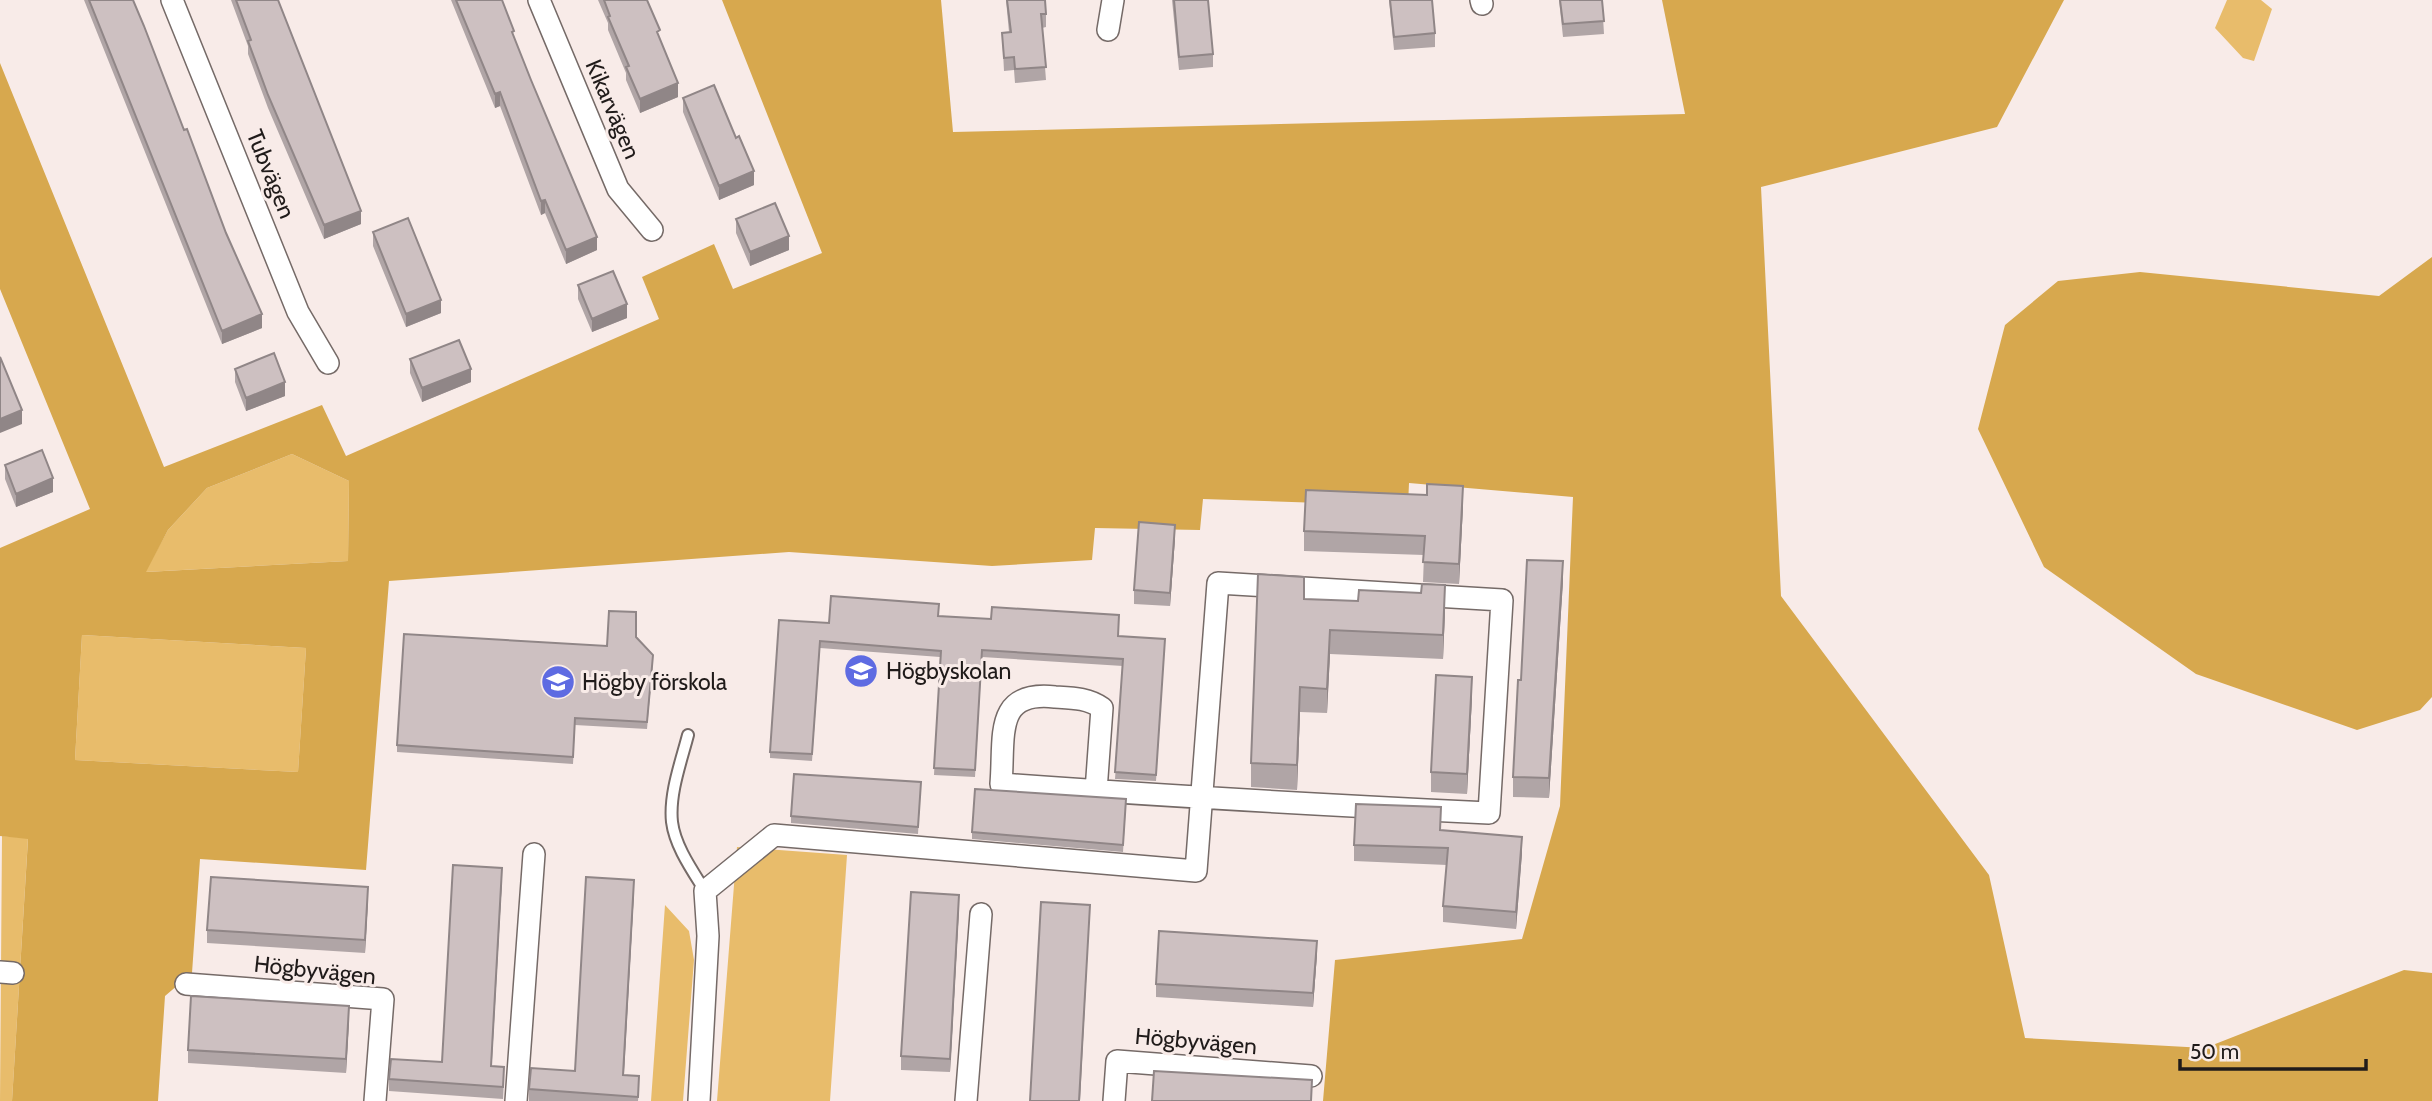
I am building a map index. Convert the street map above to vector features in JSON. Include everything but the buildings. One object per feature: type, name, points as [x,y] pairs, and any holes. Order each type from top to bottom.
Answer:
[{"type":"street","name":"Tubvägen","points":[[172,0],[298,312],[328,363]]},
{"type":"street","name":"Kikarvägen","points":[[539,0],[618,189],[652,230]]},
{"type":"street","points":[[1108,30],[1113,0]]},
{"type":"street","points":[[699,1101],[708,936],[705,891],[774,835],[1196,871],[1203,799],[1218,583],[1502,600],[1489,813],[1203,799],[1001,784],[1008,712],[1016,701],[1036,694],[1091,700],[1102,708],[1096,791]]},
{"type":"street","points":[[516,1101],[534,854]]},
{"type":"street","points":[[966,1101],[981,914]]},
{"type":"street","name":"Högbyvägen","points":[[186,984],[383,999],[375,1101]]},
{"type":"street","name":"Högbyvägen","points":[[1114,1101],[1117,1060],[1311,1076]]},
{"type":"lane","points":[[688,735],[677,777],[672,821],[684,857],[705,891]]},
{"type":"shaded area","points":[[722,0],[941,0],[953,132],[1685,114],[1662,0],[2064,0],[1997,127],[1761,187],[1781,596],[1989,875],[2025,1038],[2205,1048],[2404,970],[2432,973],[2432,1101],[1323,1101],[1335,960],[1522,939],[1560,806],[1573,497],[1409,483],[1408,506],[1203,499],[1200,530],[1095,528],[1092,560],[992,566],[789,552],[389,581],[366,870],[200,859],[192,973],[165,996],[158,1101],[12,1101],[28,839],[0,836],[0,548],[90,509],[0,289],[0,63],[164,467],[322,405],[346,456],[659,319],[642,277],[714,244],[733,289],[822,253]],"holes":[[[292,454],[349,481],[348,561],[146,572],[168,530],[207,488]],[[82,635],[306,648],[298,772],[75,760]]]},
{"type":"shaded area","points":[[2227,0],[2261,0],[2272,9],[2254,61],[2243,58],[2215,28]]},
{"type":"shaded area","points":[[2432,257],[2432,697],[2420,710],[2357,730],[2196,674],[2044,567],[1978,429],[2005,325],[2058,281],[2140,272],[2379,296]]},
{"type":"shaded area","points":[[292,454],[349,481],[348,561],[145,572],[168,530],[207,488]]},
{"type":"shaded area","points":[[82,635],[306,648],[298,772],[75,760]]},
{"type":"shaded area","points":[[2,836],[28,838],[12,1101],[0,1101]]},
{"type":"shaded area","points":[[737,847],[847,855],[830,1101],[717,1101]]},
{"type":"shaded area","points":[[665,905],[689,931],[694,960],[683,1101],[651,1101]]},
{"type":"place","name":"Högbyskolan","points":[[861,671]]},
{"type":"place","name":"Högby förskola","points":[[558,682]]}]
